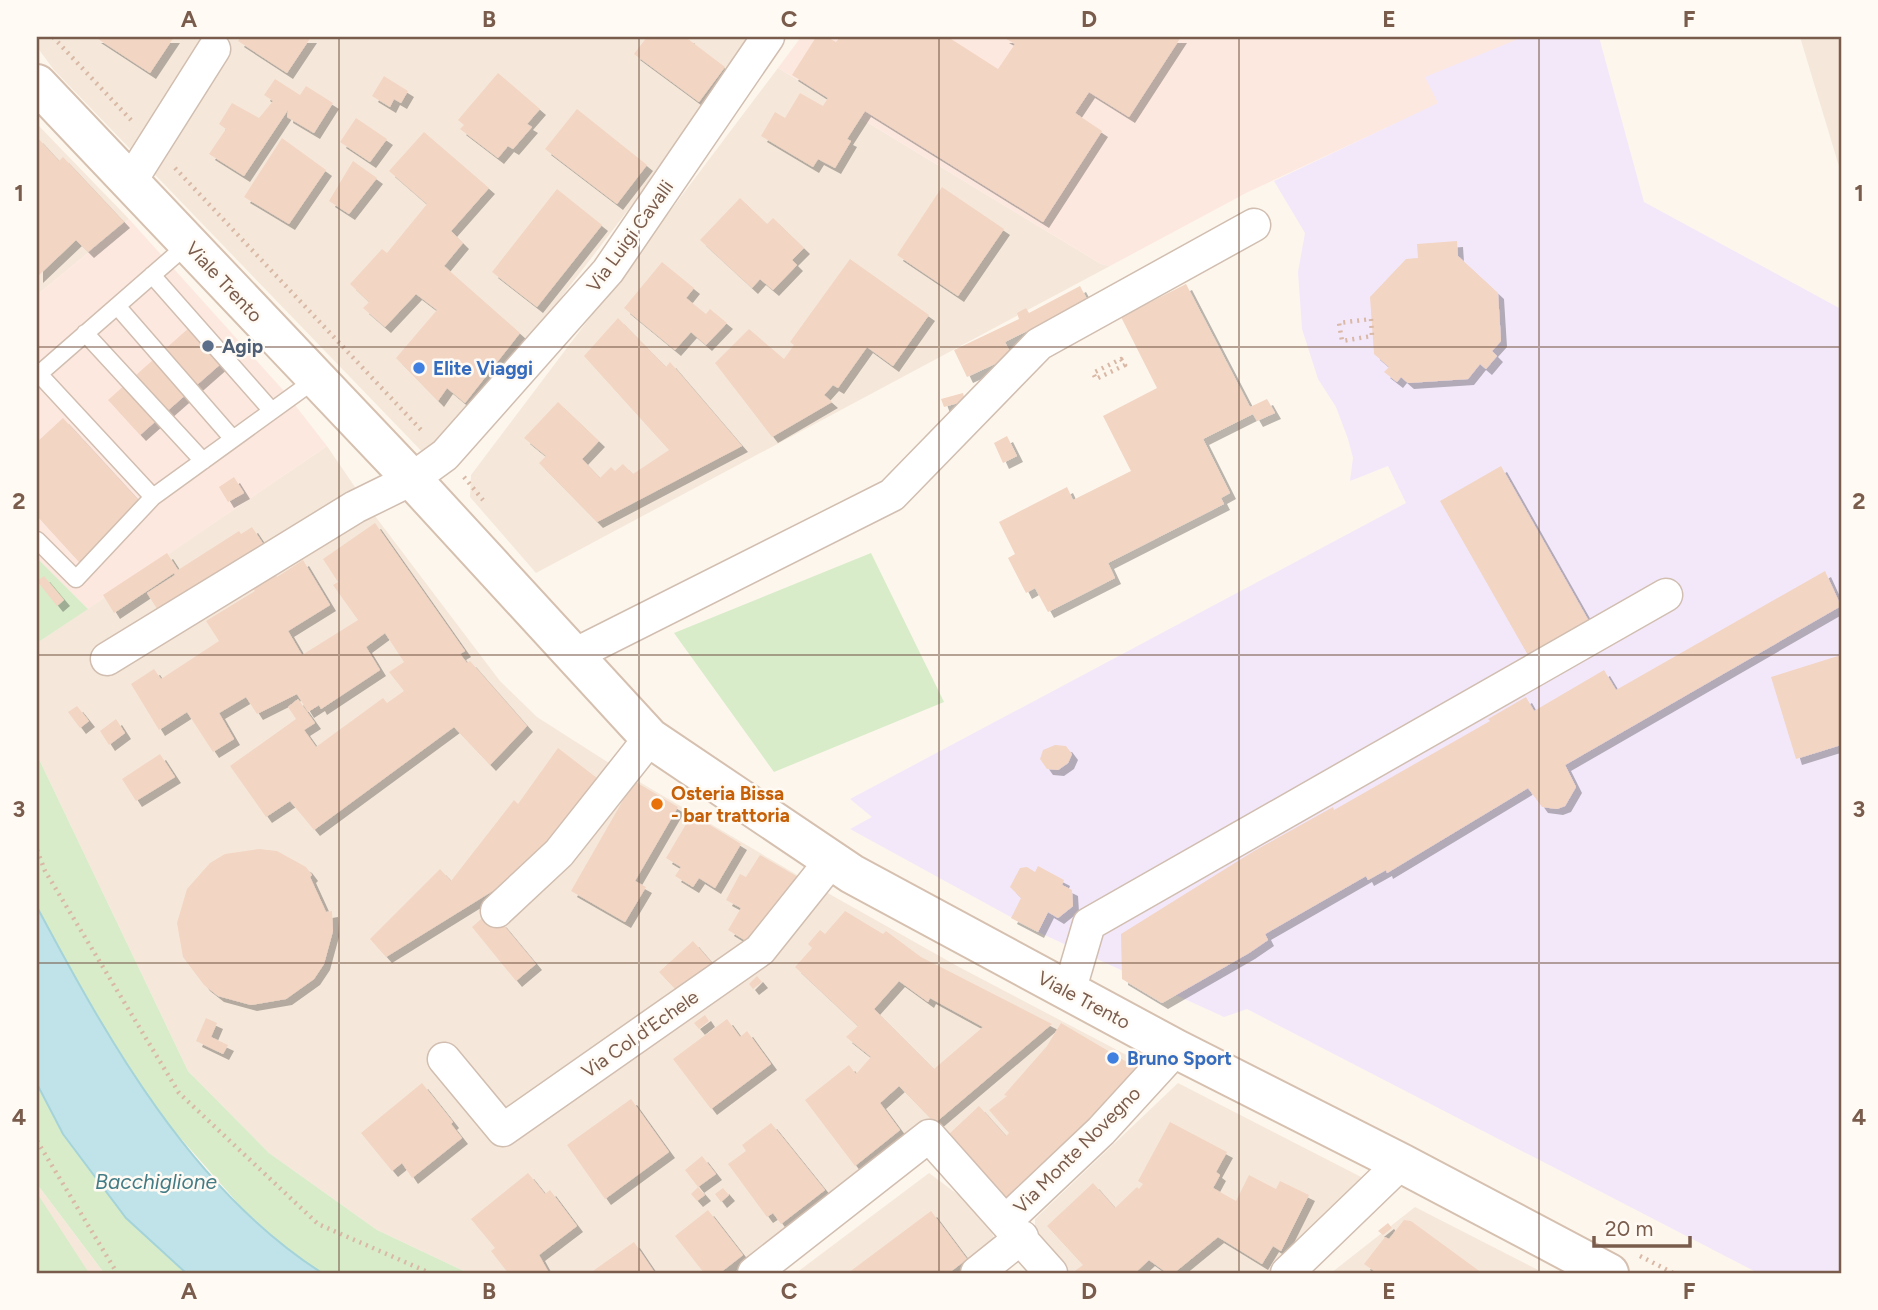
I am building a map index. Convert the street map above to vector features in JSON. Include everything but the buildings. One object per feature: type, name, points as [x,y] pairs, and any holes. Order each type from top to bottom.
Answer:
[{"type":"main road","name":"Viale Trento","points":[[37,84],[412,479],[650,738],[831,861],[1176,1049],[1401,1163],[1609,1273]]},
{"type":"street","name":"Via Luigi Cavalli","points":[[412,479],[445,455],[608,271],[768,37]]},
{"type":"street","points":[[130,182],[214,49]]},
{"type":"street","points":[[573,655],[892,495],[1039,344],[1254,225]]},
{"type":"street","points":[[107,659],[355,507],[412,479]]},
{"type":"street","points":[[1069,992],[1089,924],[1666,595]]},
{"type":"street","points":[[497,911],[559,853],[650,738]]},
{"type":"street","name":"Via Col d'Echele","points":[[444,1059],[503,1130],[760,950],[831,861]]},
{"type":"street","name":"Via Monte Novegno","points":[[754,1273],[929,1136],[1014,1228],[1176,1049]]},
{"type":"street","points":[[1287,1273],[1401,1163]]},
{"type":"street","points":[[977,1273],[1014,1228],[1051,1273]]},
{"type":"lane","points":[[153,498],[38,375],[188,244]]},
{"type":"lane","points":[[152,275],[272,411]]},
{"type":"lane","points":[[117,306],[233,439]]},
{"type":"lane","points":[[85,333],[203,461]]},
{"type":"lane","points":[[37,540],[75,579],[153,498],[316,379]]},
{"type":"path","points":[[53,37],[445,455],[492,510]]},
{"type":"path","points":[[1371,319],[1372,336],[1342,341],[1339,323],[1371,319]]},
{"type":"path","points":[[1121,359],[1125,365],[1096,379],[1093,373],[1121,359]]},
{"type":"path","points":[[37,850],[45,871],[179,1093],[318,1224],[430,1273]]},
{"type":"path","points":[[37,1141],[117,1273]]},
{"type":"shaded area","points":[[37,37],[749,37],[752,43],[749,52],[452,440],[432,462],[54,70],[37,47]]},
{"type":"shaded area","points":[[801,37],[1599,37],[1412,116],[1248,192],[1110,266],[1101,264],[778,68]]},
{"type":"shaded area","points":[[1523,37],[1599,37],[1644,202],[1841,309],[1841,1273],[1758,1273],[1247,1009],[1224,1017],[1038,932],[850,829],[872,817],[850,799],[1406,503],[1388,466],[1350,481],[1353,458],[1348,439],[1336,407],[1318,379],[1302,329],[1298,272],[1305,233],[1274,181],[1438,103],[1425,77]]},
{"type":"shaded area","points":[[1800,37],[1841,37],[1841,173]]},
{"type":"shaded area","points":[[778,68],[1101,264],[1110,266],[536,573],[470,497],[471,475]]},
{"type":"shaded area","points":[[37,124],[129,219],[37,295]]},
{"type":"shaded area","points":[[129,219],[284,391],[327,446],[88,609],[37,558],[37,295]]},
{"type":"shaded area","points":[[327,446],[372,512],[500,681],[537,717],[631,777],[833,896],[959,967],[1136,1060],[1140,1067],[1009,1203],[932,1126],[747,1273],[468,1273],[377,1230],[269,1153],[188,1071],[37,755],[37,643]]},
{"type":"shaded area","points":[[1178,1083],[1369,1181],[1289,1273],[1070,1273],[1035,1230],[1035,1219]]},
{"type":"shaded area","points":[[929,1173],[968,1202],[986,1221],[1005,1260],[995,1273],[796,1273]]},
{"type":"shaded area","points":[[37,1184],[88,1252],[104,1273],[37,1273]]},
{"type":"shaded area","points":[[1415,1207],[1544,1273],[1331,1273]]},
{"type":"green space","points":[[871,553],[944,702],[774,772],[674,633]]},
{"type":"green space","points":[[37,558],[88,609],[37,643]]},
{"type":"green space","points":[[37,755],[188,1071],[269,1153],[377,1230],[468,1273],[322,1273],[294,1255],[242,1208],[161,1116],[80,989],[37,907]]},
{"type":"green space","points":[[37,1084],[63,1134],[126,1218],[186,1273],[104,1273],[37,1184]]},
{"type":"green space","points":[[37,1193],[89,1273],[37,1273]]},
{"type":"water","name":"Bacchiglione","points":[[37,907],[124,1059],[193,1155],[232,1199],[275,1239],[322,1273],[186,1273],[126,1218],[63,1134],[37,1084]]},
{"type":"place","name":"Agip","points":[[208,346]]},
{"type":"place","name":"Elite Viaggi","points":[[419,368]]},
{"type":"place","name":"Osteria Bissa - bar trattoria","points":[[657,804]]},
{"type":"place","name":"Bruno Sport","points":[[1113,1058]]}]
